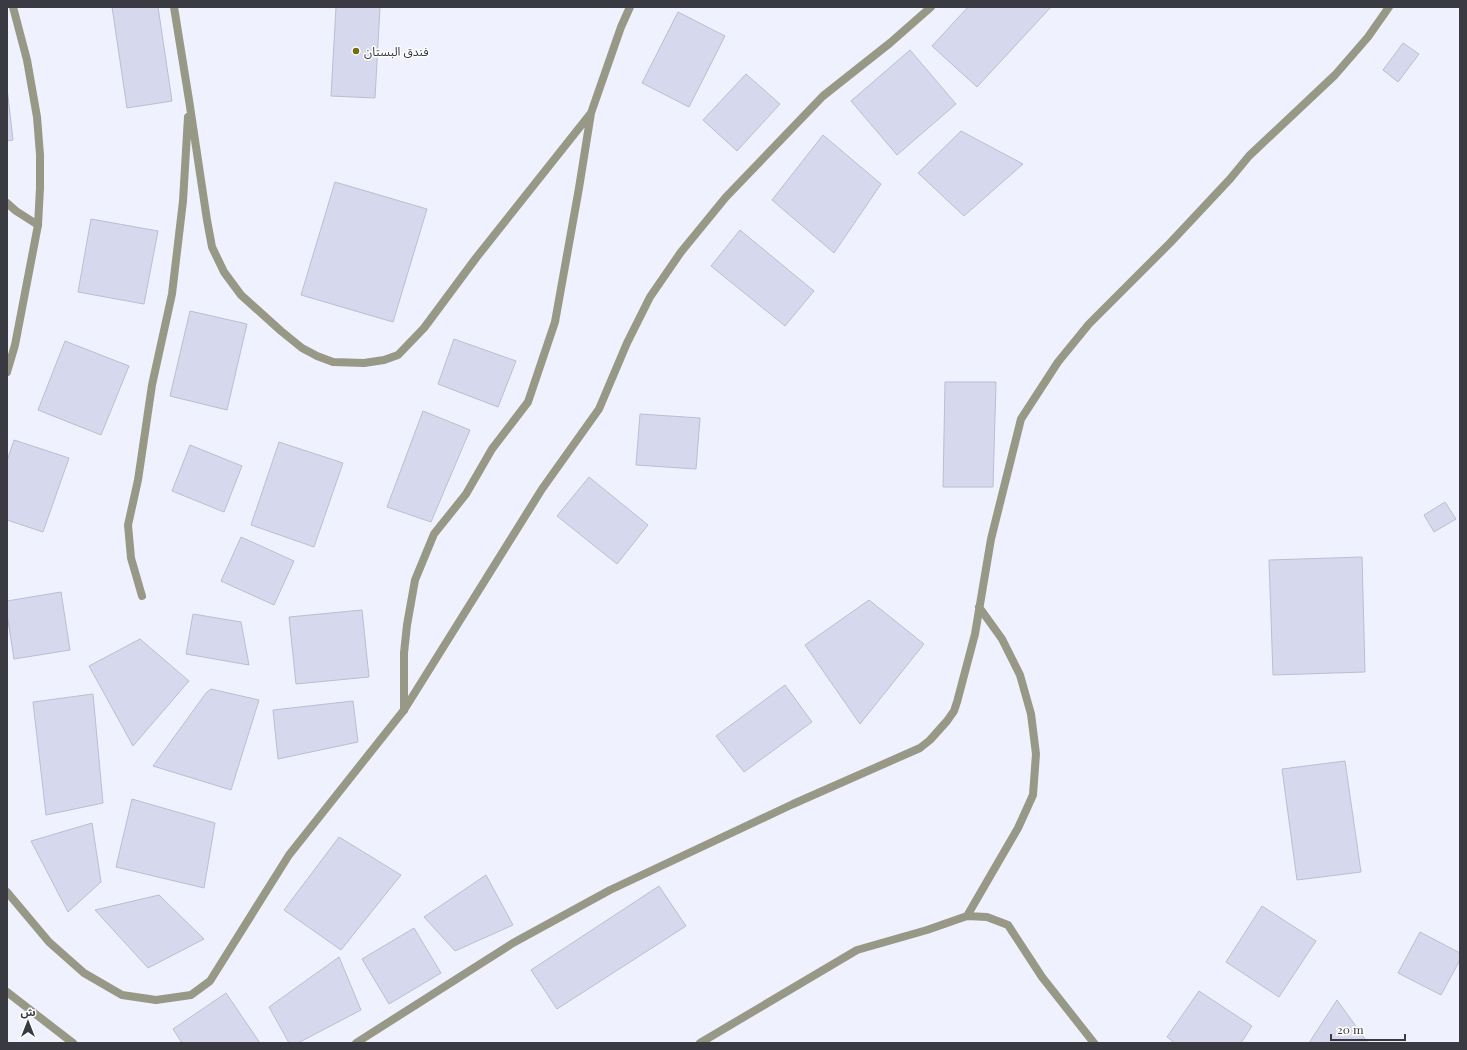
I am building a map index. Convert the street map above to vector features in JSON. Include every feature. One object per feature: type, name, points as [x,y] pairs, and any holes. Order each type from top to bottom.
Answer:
[{"type":"street","points":[[7,372],[15,345],[38,225],[40,155],[37,117],[27,60],[13,7]]},
{"type":"street","points":[[174,7],[212,247],[224,272],[241,295],[302,348],[333,362],[364,363],[384,360],[398,355],[424,328],[476,258],[591,113]]},
{"type":"street","points":[[404,710],[404,653],[407,625],[415,580],[434,534],[466,494],[492,449],[528,402],[555,322],[591,113],[621,27],[630,7]]},
{"type":"street","points":[[7,892],[49,942],[84,973],[122,995],[156,1000],[191,995],[210,981],[289,855],[404,710],[542,489],[599,409],[627,343],[650,297],[680,252],[731,192],[823,96],[890,43],[931,7]]},
{"type":"street","points":[[356,1043],[513,943],[596,898],[648,871],[793,804],[920,748],[930,740],[954,711],[971,651],[992,532],[1021,419],[1058,362],[1089,324],[1175,238],[1230,179],[1249,156],[1335,74],[1368,37],[1389,7]]},
{"type":"street","points":[[142,596],[131,558],[128,525],[138,480],[152,384],[172,294],[183,201],[189,100]]},
{"type":"street","points":[[7,203],[16,211],[38,225]]},
{"type":"street","points":[[967,916],[1018,828],[1033,794],[1036,754],[1031,714],[1020,675],[1002,639],[979,607]]},
{"type":"street","points":[[700,1043],[857,950],[927,930],[967,916],[987,917],[1008,925],[1042,978],[1094,1043]]},
{"type":"street","points":[[7,992],[72,1043]]},
{"type":"building","points":[[112,7],[158,7],[172,101],[127,108]]},
{"type":"building","name":"فندق البستان","points":[[336,7],[380,7],[375,98],[331,96]]},
{"type":"building","points":[[968,7],[1051,7],[977,87],[932,46]]},
{"type":"building","points":[[678,12],[725,36],[689,107],[642,83]]},
{"type":"building","points":[[1403,43],[1419,54],[1398,82],[1383,70]]},
{"type":"building","points":[[910,50],[956,104],[897,155],[851,101]]},
{"type":"building","points":[[746,74],[780,104],[737,151],[703,120]]},
{"type":"building","points":[[7,88],[13,140],[7,141]]},
{"type":"building","points":[[961,131],[1023,164],[964,216],[918,173]]},
{"type":"building","points":[[823,135],[881,184],[834,253],[772,200]]},
{"type":"building","points":[[335,182],[427,209],[393,322],[301,295]]},
{"type":"building","points":[[91,219],[158,231],[144,304],[78,292]]},
{"type":"building","points":[[740,230],[814,291],[785,326],[711,266]]},
{"type":"building","points":[[190,311],[247,324],[227,410],[170,396]]},
{"type":"building","points":[[454,339],[516,361],[498,407],[438,384]]},
{"type":"building","points":[[65,341],[129,366],[101,435],[38,410]]},
{"type":"building","points":[[945,382],[996,382],[993,487],[943,487]]},
{"type":"building","points":[[423,411],[470,430],[431,522],[387,507]]},
{"type":"building","points":[[640,414],[700,418],[696,469],[636,465]]},
{"type":"building","points":[[14,440],[69,458],[43,532],[7,520],[7,461]]},
{"type":"building","points":[[279,442],[343,463],[314,547],[251,525]]},
{"type":"building","points":[[190,445],[242,466],[224,512],[172,491]]},
{"type":"building","points":[[589,477],[648,525],[617,564],[557,516]]},
{"type":"building","points":[[1445,502],[1456,519],[1434,532],[1424,515]]},
{"type":"building","points":[[241,537],[294,561],[274,605],[221,581]]},
{"type":"building","points":[[1362,557],[1365,672],[1273,675],[1269,560]]},
{"type":"building","points":[[61,592],[70,650],[14,659],[7,614],[7,601]]},
{"type":"building","points":[[869,600],[924,644],[860,724],[805,645]]},
{"type":"building","points":[[362,610],[369,677],[296,684],[289,617]]},
{"type":"building","points":[[193,614],[241,622],[249,665],[186,654]]},
{"type":"building","points":[[140,639],[189,681],[133,746],[89,666]]},
{"type":"building","points":[[785,685],[812,722],[744,772],[716,736]]},
{"type":"building","points":[[211,689],[259,700],[231,790],[153,766],[206,693]]},
{"type":"building","points":[[93,694],[103,803],[46,815],[33,702]]},
{"type":"building","points":[[353,701],[358,742],[278,759],[273,710]]},
{"type":"building","points":[[1345,761],[1361,872],[1297,880],[1282,769]]},
{"type":"building","points":[[132,799],[215,823],[204,888],[116,867]]},
{"type":"building","points":[[92,823],[101,882],[68,912],[31,841]]},
{"type":"building","points":[[339,837],[401,875],[341,950],[284,910]]},
{"type":"building","points":[[486,875],[513,925],[455,951],[424,917]]},
{"type":"building","points":[[659,886],[686,926],[557,1009],[531,970]]},
{"type":"building","points":[[159,895],[204,939],[148,968],[95,910]]},
{"type":"building","points":[[1262,906],[1316,941],[1279,997],[1226,962]]},
{"type":"building","points":[[414,928],[441,973],[389,1004],[362,959]]},
{"type":"building","points":[[1420,932],[1460,953],[1460,960],[1441,995],[1398,973]]},
{"type":"building","points":[[339,957],[361,1010],[298,1043],[289,1043],[269,1007]]},
{"type":"building","points":[[1199,991],[1252,1026],[1241,1043],[1175,1043],[1167,1037]]},
{"type":"building","points":[[226,993],[260,1043],[182,1043],[173,1029]]},
{"type":"building","points":[[1337,1000],[1368,1043],[1309,1043]]},
{"type":"place","name":"فندق البستان","points":[[356,51]]}]
